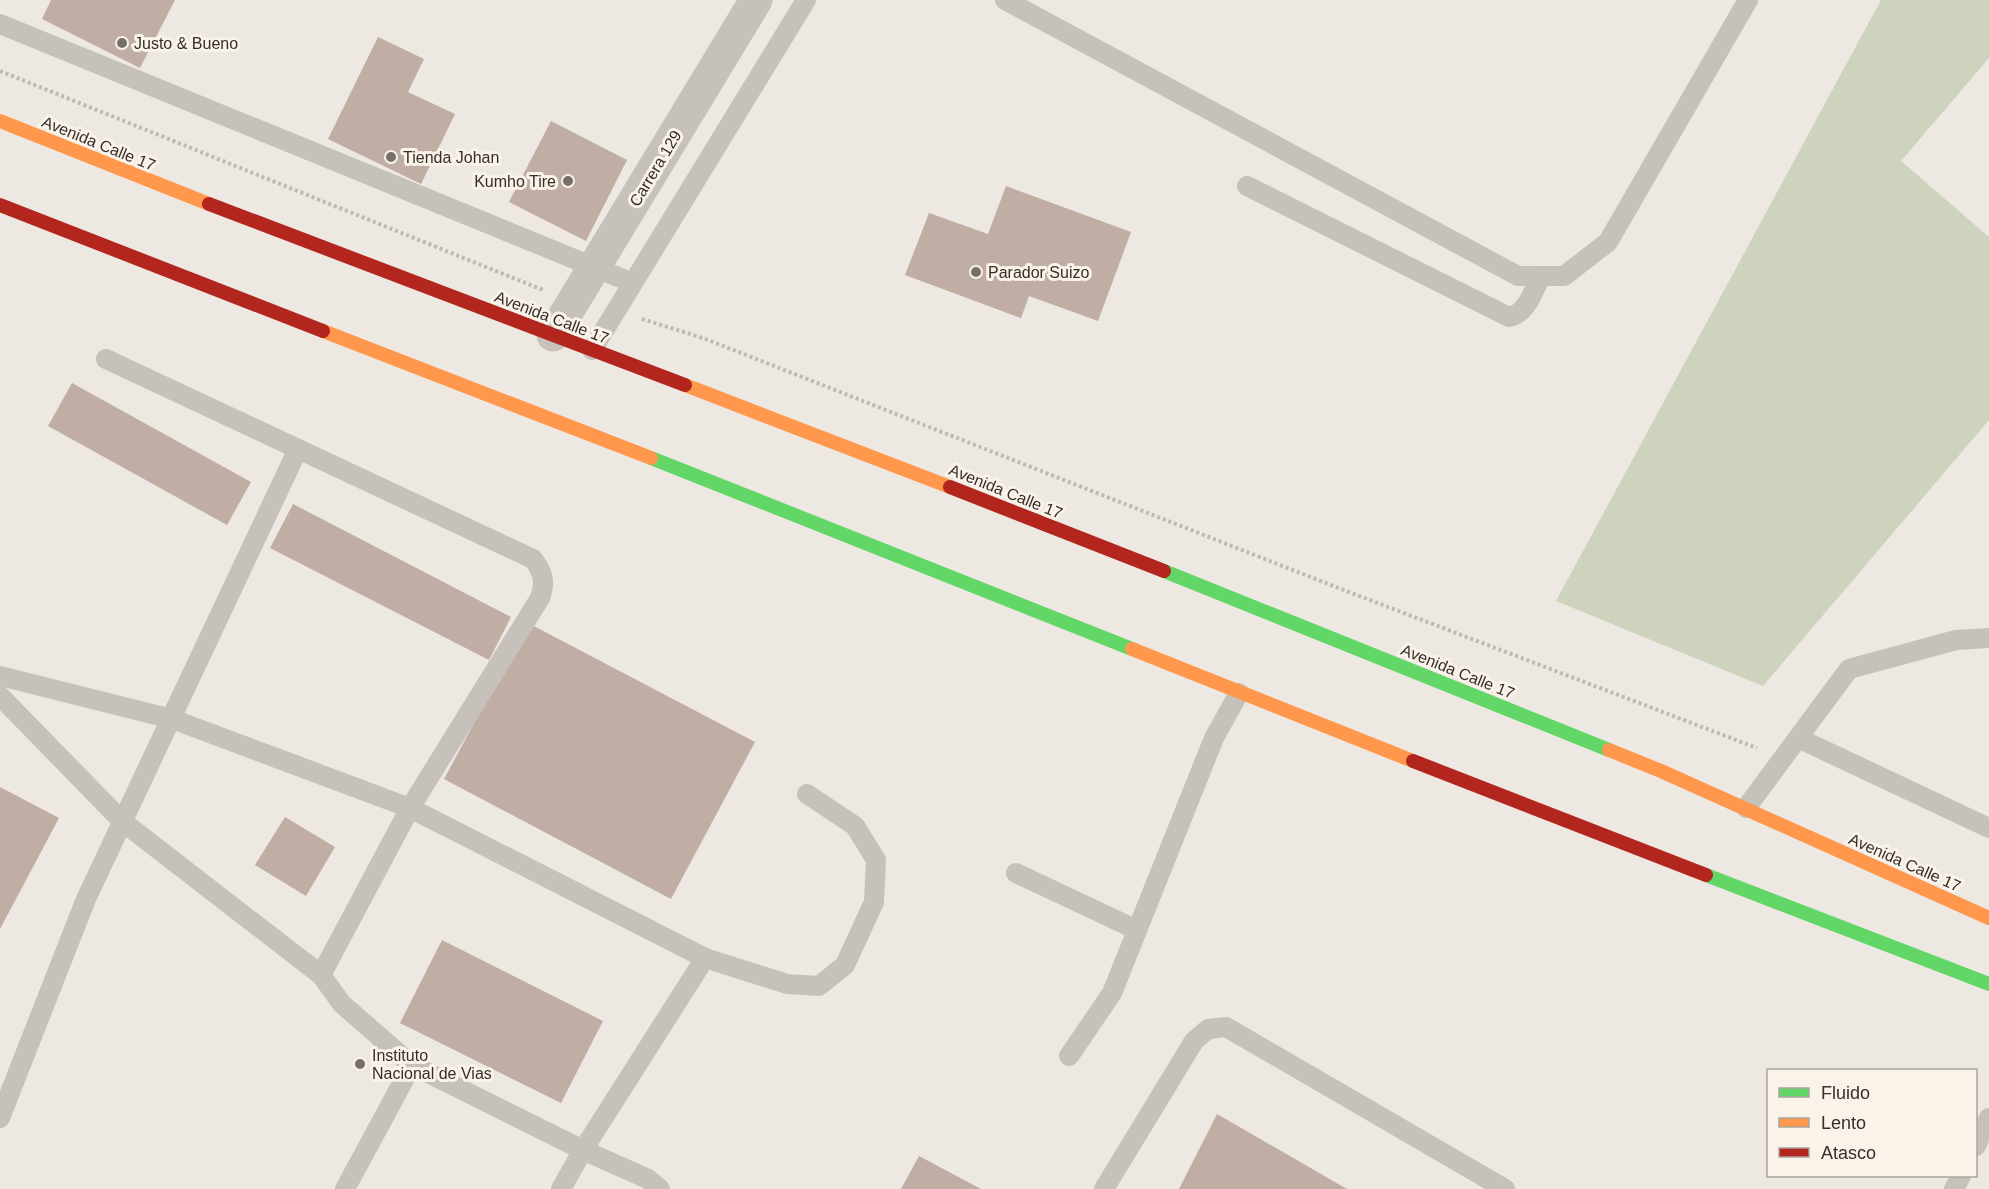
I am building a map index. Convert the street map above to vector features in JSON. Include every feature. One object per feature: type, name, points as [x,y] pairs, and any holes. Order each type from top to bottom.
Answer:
[{"type":"main road","name":"Avenida Calle 17","points":[[0,121],[169,189],[835,442],[1324,634],[1650,767],[1989,918]]},
{"type":"main road","points":[[0,205],[222,293],[468,386],[1688,869],[1989,984]]},
{"type":"street","name":"Carrera 129","points":[[553,335],[756,0]]},
{"type":"lane","points":[[592,350],[806,0]]},
{"type":"lane","points":[[1005,0],[1518,276],[1564,276],[1608,242],[1748,0]]},
{"type":"lane","points":[[0,24],[633,283]]},
{"type":"lane","points":[[1247,186],[1509,317],[1516,316],[1523,311],[1541,276]]},
{"type":"lane","points":[[106,359],[532,559],[541,569],[544,586],[540,598],[410,808],[321,975]]},
{"type":"lane","points":[[0,1118],[86,900],[298,449]]},
{"type":"lane","points":[[1746,808],[1849,669],[1956,640],[1989,638]]},
{"type":"lane","points":[[0,676],[172,719],[410,808],[705,958],[787,984],[819,986],[845,965],[874,902],[876,860],[855,826],[807,794]]},
{"type":"lane","points":[[1069,1056],[1112,993],[1214,738],[1239,693]]},
{"type":"lane","points":[[0,696],[123,822],[321,975],[342,1004],[412,1065],[583,1150],[648,1179],[660,1189]]},
{"type":"lane","points":[[1798,738],[1989,828]]},
{"type":"lane","points":[[1016,873],[1137,930]]},
{"type":"lane","points":[[561,1189],[583,1150],[705,958]]},
{"type":"lane","points":[[1104,1189],[1194,1041],[1208,1029],[1226,1027],[1506,1189]]},
{"type":"lane","points":[[345,1189],[412,1065]]},
{"type":"lane","points":[[1977,1144],[1989,1118]]},
{"type":"path","points":[[0,72],[518,281],[575,299]]},
{"type":"path","points":[[615,311],[703,338],[1341,589],[1783,758]]},
{"type":"green space","points":[[1881,0],[1989,0],[1989,58],[1901,161],[1989,237],[1989,420],[1763,686],[1556,601]]},
{"type":"building","name":"Justo & Bueno","points":[[51,0],[175,0],[140,68],[42,19]]},
{"type":"building","points":[[378,37],[424,59],[408,92],[455,114],[421,184],[328,139]]},
{"type":"building","name":"Kumho Tire","points":[[551,121],[627,160],[586,241],[509,202]]},
{"type":"building","points":[[1006,186],[1131,232],[1098,321],[1029,296],[1021,318],[905,275],[929,213],[988,234]]},
{"type":"building","points":[[72,383],[251,482],[227,525],[48,426]]},
{"type":"building","points":[[293,504],[511,617],[489,660],[270,548]]},
{"type":"building","points":[[528,623],[755,742],[671,899],[444,779]]},
{"type":"building","points":[[0,787],[59,818],[0,929]]},
{"type":"building","points":[[285,817],[335,847],[306,896],[255,865]]},
{"type":"building","points":[[442,940],[603,1021],[561,1103],[400,1023]]},
{"type":"building","points":[[1217,1114],[1347,1189],[1179,1189]]},
{"type":"building","points":[[919,1156],[981,1189],[901,1189]]},
{"type":"traffic: fast","points":[[651,458],[1132,649]]},
{"type":"traffic: fast","points":[[1164,571],[1609,750]]},
{"type":"traffic: fast","points":[[1706,875],[1989,984]]},
{"type":"traffic: slow","points":[[0,121],[209,204]]},
{"type":"traffic: slow","points":[[323,331],[651,458]]},
{"type":"traffic: slow","points":[[685,385],[950,487]]},
{"type":"traffic: slow","points":[[1132,649],[1413,761]]},
{"type":"traffic: slow","points":[[1609,750],[1661,771],[1989,918]]},
{"type":"traffic: jam","points":[[209,204],[685,385]]},
{"type":"traffic: jam","points":[[0,205],[323,331]]},
{"type":"traffic: jam","points":[[950,487],[1164,571]]},
{"type":"traffic: jam","points":[[1413,761],[1706,875]]},
{"type":"place","name":"Justo & Bueno","points":[[122,43]]},
{"type":"place","name":"Tienda Johan","points":[[391,157]]},
{"type":"place","name":"Kumho Tire","points":[[568,181]]},
{"type":"place","name":"Parador Suizo","points":[[976,272]]},
{"type":"place","name":"Instituto Nacional de Vias","points":[[360,1064]]}]
